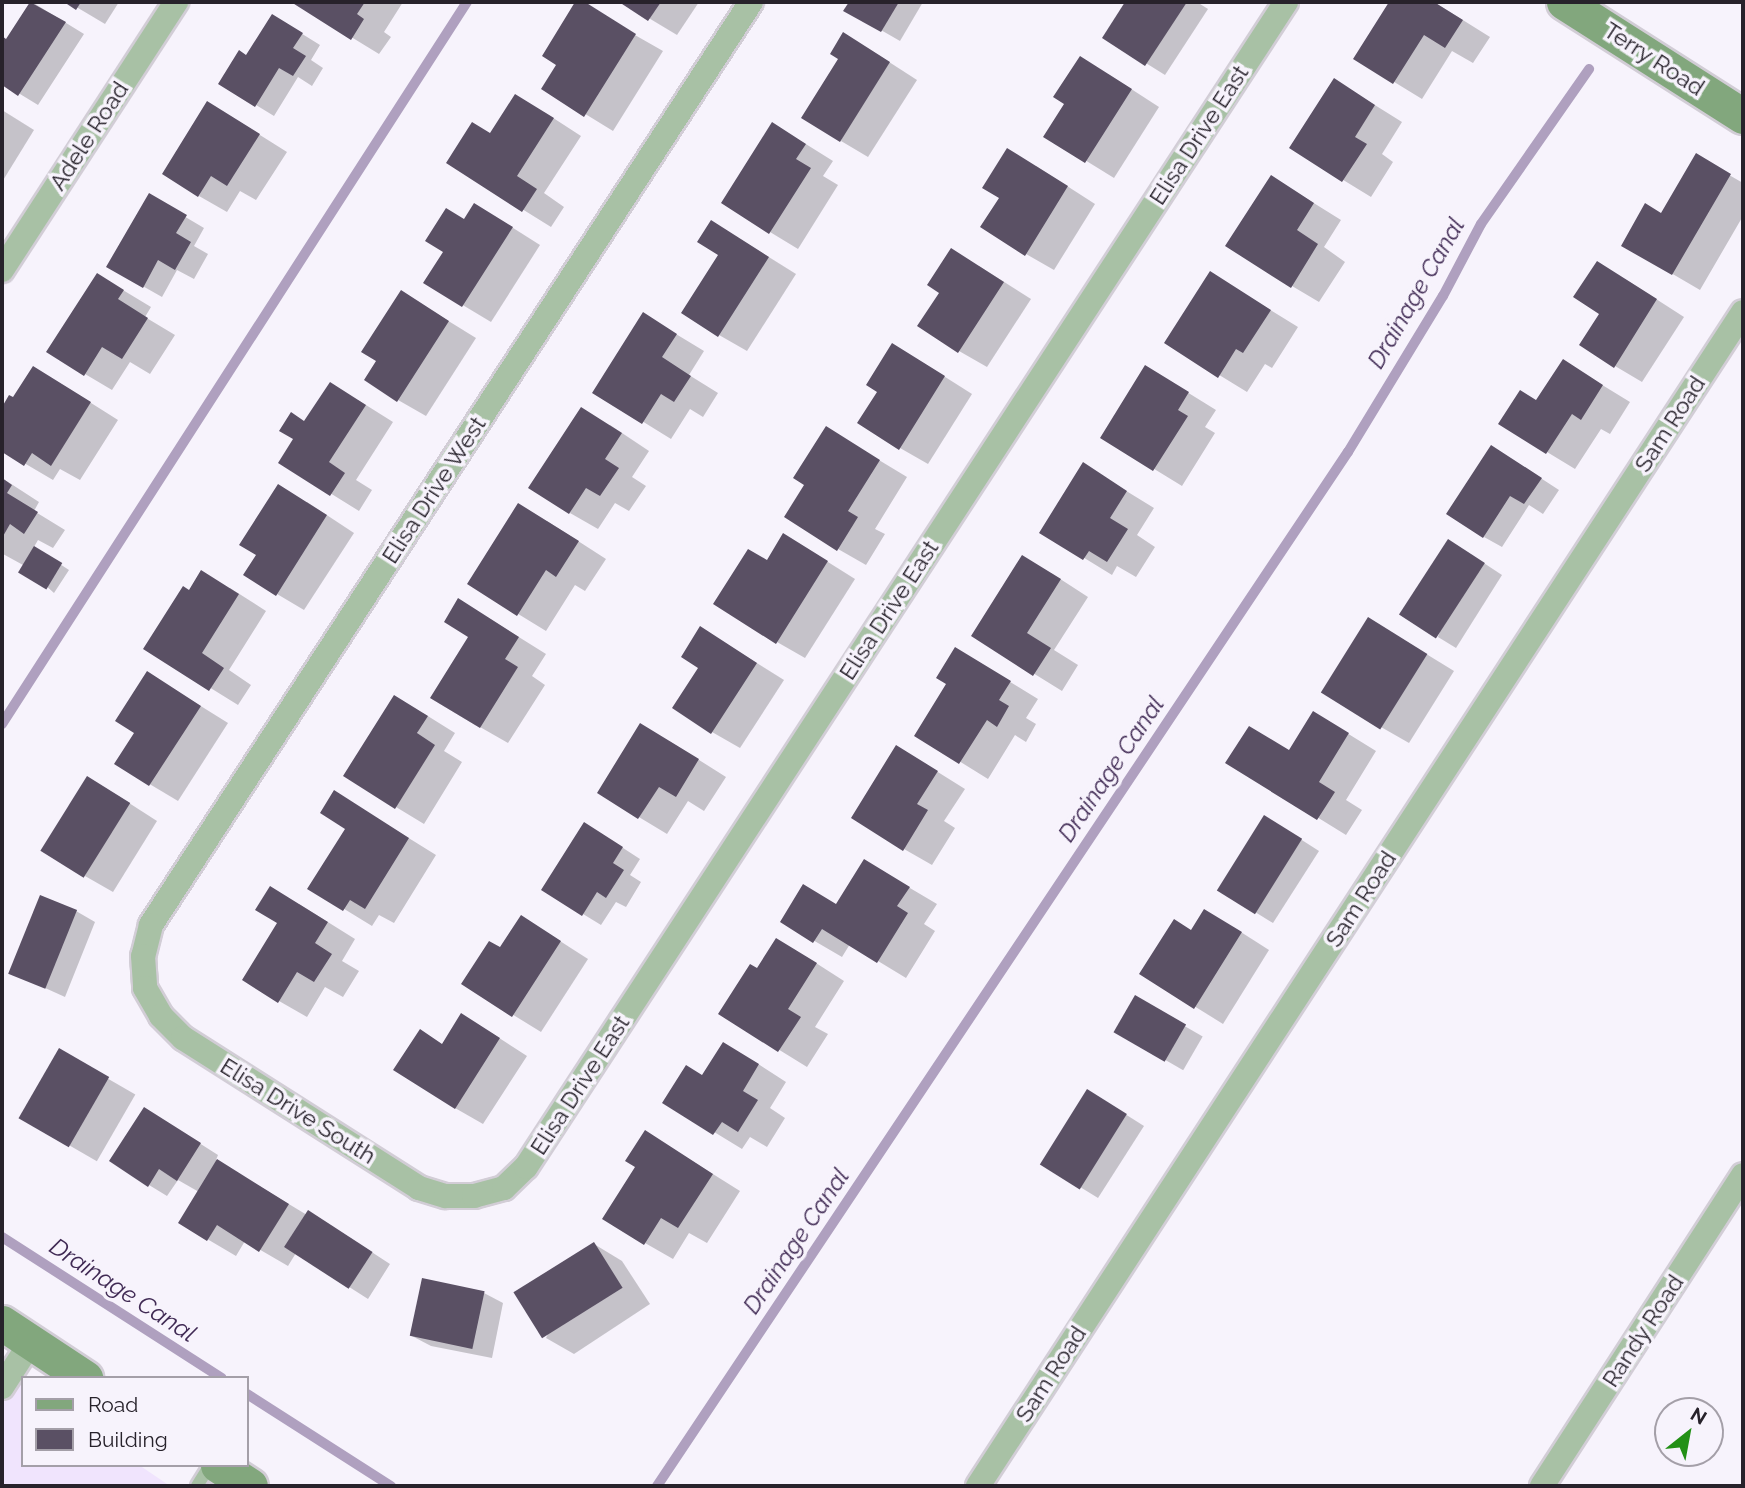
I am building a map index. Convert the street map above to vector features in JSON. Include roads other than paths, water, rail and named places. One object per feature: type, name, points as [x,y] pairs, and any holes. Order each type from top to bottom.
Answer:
[{"type":"street","name":"Adele Road","points":[[2,270],[176,2]]},
{"type":"street","name":"Elisa Drive West","points":[[145,988],[143,956],[151,925],[751,2]]},
{"type":"street","name":"Elisa Drive East","points":[[474,1195],[503,1188],[526,1167],[1286,2]]},
{"type":"street","name":"Terry Road","points":[[1564,2],[1743,116]]},
{"type":"street","name":"Sam Road","points":[[978,1486],[1743,312]]},
{"type":"street","name":"Elisa Drive South","points":[[145,988],[161,1016],[183,1038],[395,1173],[419,1188],[446,1196],[474,1195]]},
{"type":"street","name":"Randy Road","points":[[1542,1486],[1743,1175]]},
{"type":"street","points":[[2,1322],[82,1376]]},
{"type":"street","points":[[2,1387],[31,1342]]},
{"type":"street","points":[[221,1467],[250,1486]]},
{"type":"lane","points":[[197,1486],[210,1467]]},
{"type":"waterway","points":[[2,724],[467,2]]},
{"type":"waterway","name":"Drainage Canal","points":[[657,1486],[1348,452],[1443,296],[1481,224],[1589,69]]},
{"type":"waterway","name":"Drainage Canal","points":[[2,1237],[219,1376]]},
{"type":"waterway","name":"Drainage Canal","points":[[248,1395],[391,1486]]}]
